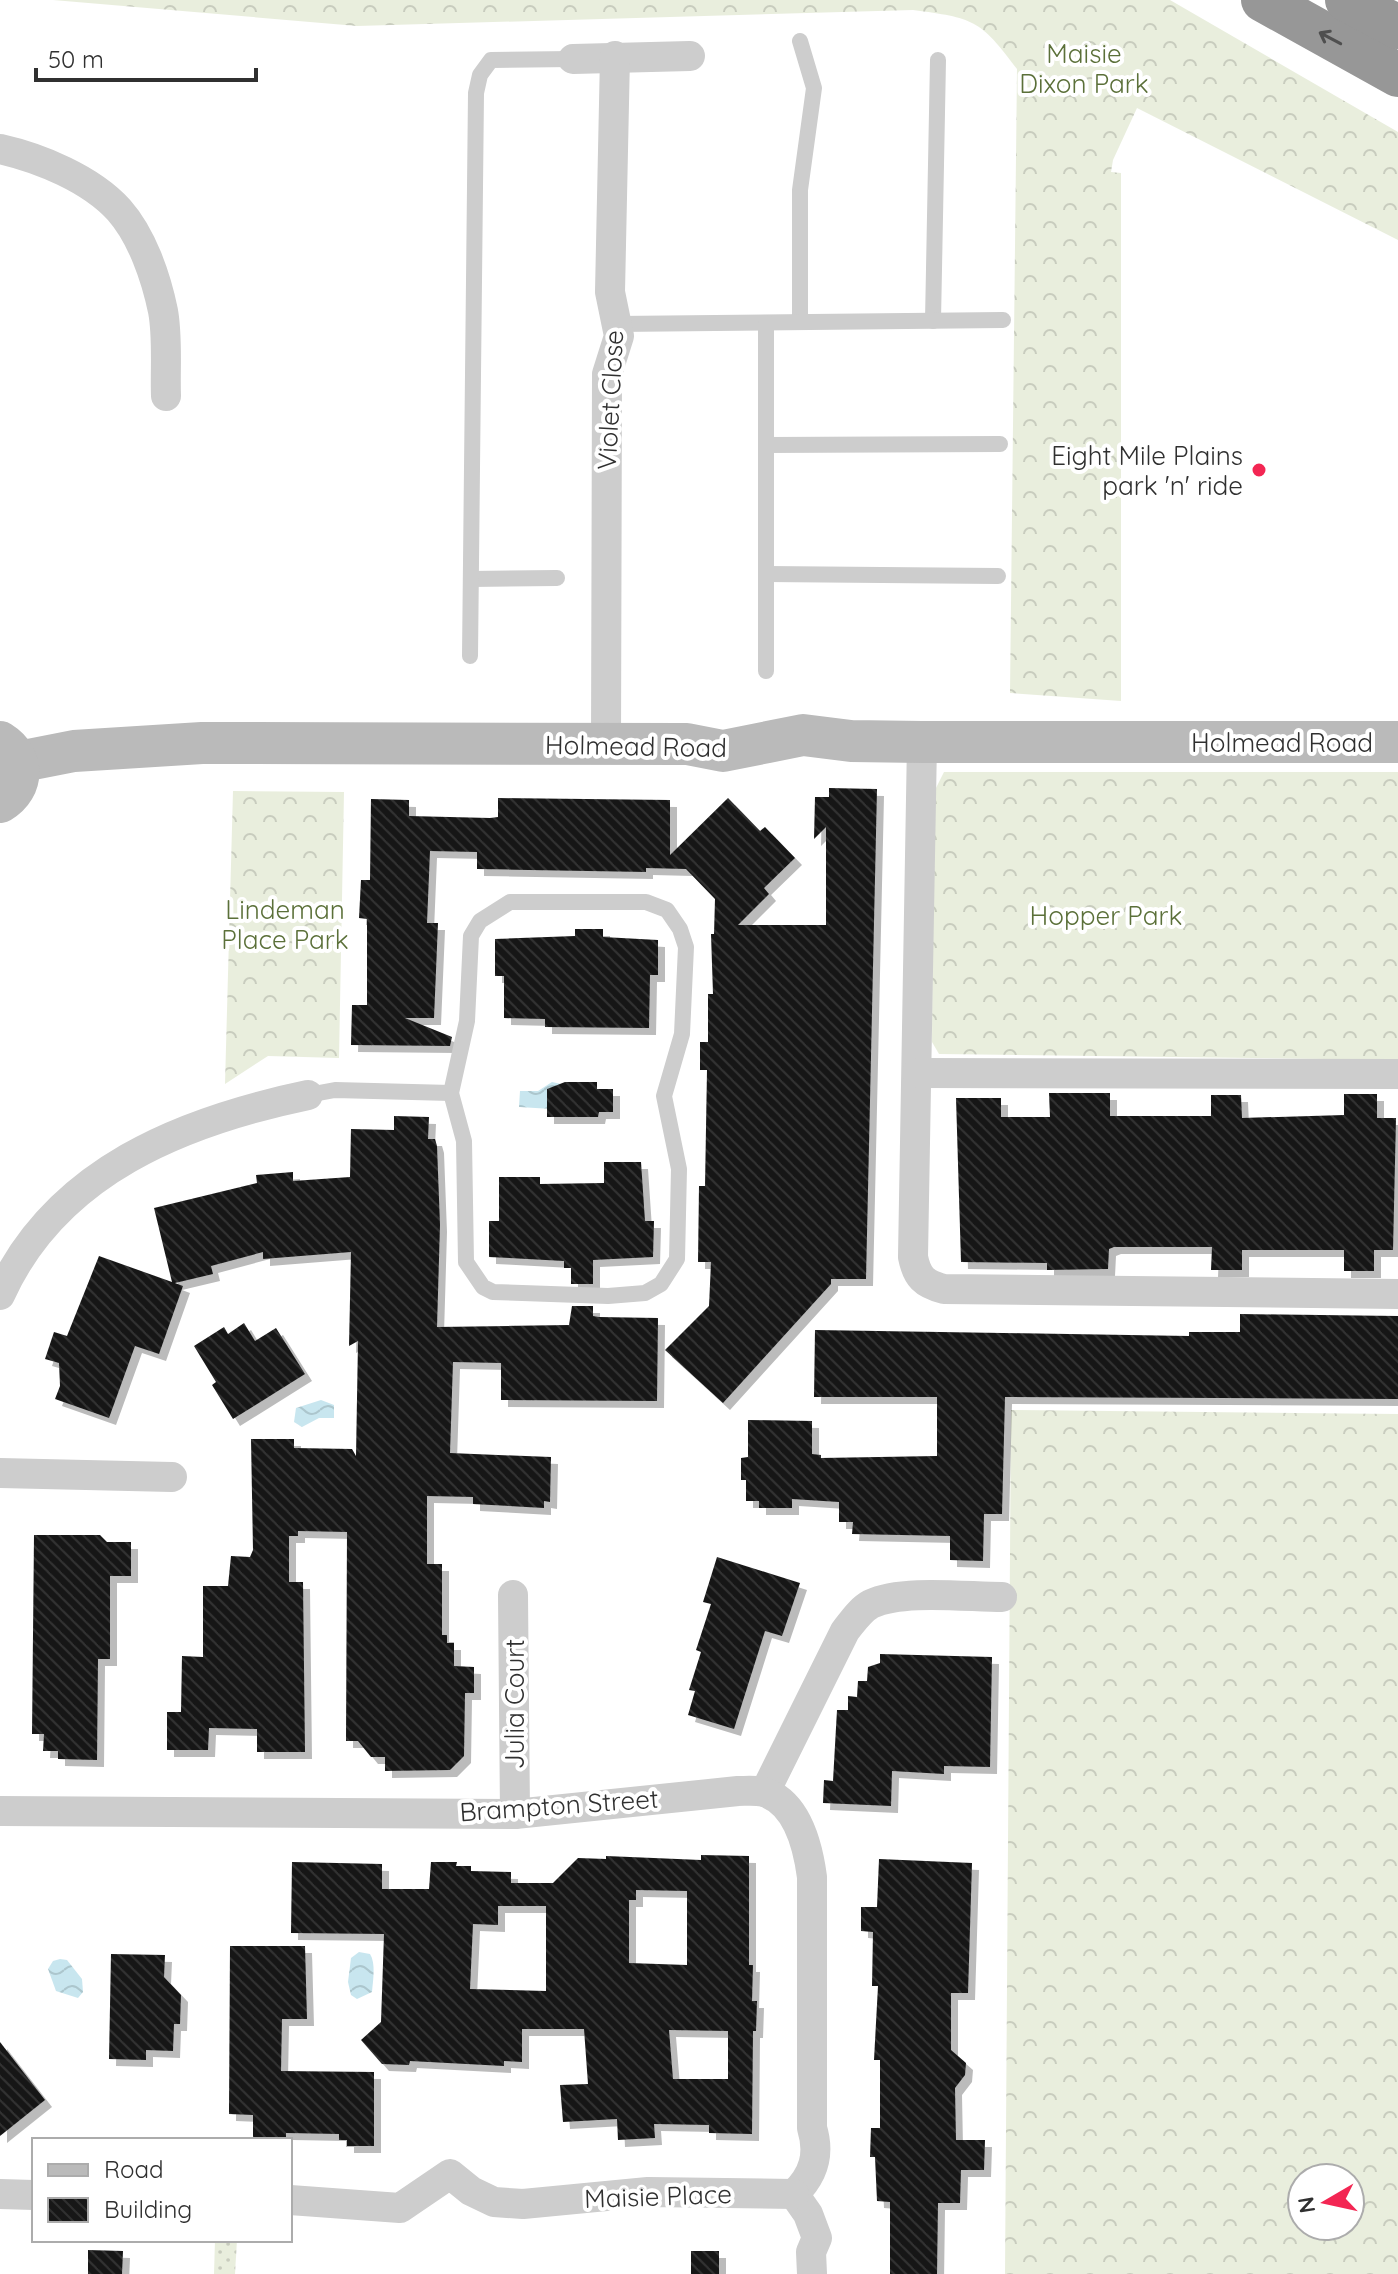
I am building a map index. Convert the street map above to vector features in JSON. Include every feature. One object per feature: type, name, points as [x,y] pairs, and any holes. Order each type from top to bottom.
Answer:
[{"type":"highway","points":[[1263,0],[1398,75]]},
{"type":"highway","points":[[1347,0],[1398,27]]},
{"type":"street","name":"Violet Close","points":[[606,745],[605,423],[607,374],[619,336],[610,292],[615,56]]},
{"type":"street","points":[[573,59],[690,56]]},
{"type":"street","points":[[0,149],[22,154],[81,181],[119,210],[151,266],[160,301],[166,396]]},
{"type":"street","name":"Holmead Road","points":[[0,802],[14,789],[9,752],[202,743],[687,744],[723,751],[803,735],[851,741],[922,742],[1398,742]]},
{"type":"street","points":[[922,742],[913,1257],[916,1272],[927,1285],[944,1289],[1398,1294]]},
{"type":"street","points":[[917,1073],[1398,1074]]},
{"type":"street","points":[[0,1295],[30,1245],[98,1174],[153,1143],[191,1128],[308,1095]]},
{"type":"street","points":[[0,1473],[172,1477]]},
{"type":"street","name":"Julia Court","points":[[513,1595],[515,1814]]},
{"type":"street","points":[[811,2263],[816,2246],[815,2230],[794,2194],[802,2186],[817,2155],[812,2128],[812,1877],[807,1843],[788,1810],[765,1792],[845,1631],[858,1614],[870,1605],[897,1597],[1002,1597]]},
{"type":"street","name":"Brampton Street","points":[[0,1811],[515,1814],[738,1791],[765,1792]]},
{"type":"street","name":"Maisie Place","points":[[292,2200],[400,2208],[450,2174],[471,2191],[494,2202],[523,2204],[648,2192],[794,2194]]},
{"type":"street","points":[[0,2194],[32,2195]]},
{"type":"lane","points":[[800,41],[814,88],[800,190],[800,322]]},
{"type":"lane","points":[[470,656],[476,93],[480,75],[491,60],[573,59]]},
{"type":"lane","points":[[933,321],[938,60]]},
{"type":"lane","points":[[617,324],[1003,320]]},
{"type":"lane","points":[[766,323],[766,671]]},
{"type":"lane","points":[[766,445],[1000,444]]},
{"type":"lane","points":[[766,574],[998,576]]},
{"type":"lane","points":[[471,579],[557,578]]},
{"type":"lane","points":[[510,902],[646,902],[667,910],[680,929],[686,947],[682,1034],[664,1096],[679,1169],[677,1259],[672,1272],[661,1284],[645,1293],[608,1296],[506,1294],[483,1287],[472,1275],[463,1250],[464,1141],[451,1093],[467,1021],[471,936],[480,921],[510,902]]},
{"type":"lane","points":[[308,1095],[335,1090],[451,1093]]},
{"type":"green space","name":"Maisie Dixon Park","points":[[53,0],[1170,0],[1398,132],[1398,240],[1137,108],[1113,160],[1111,172],[1121,173],[1121,701],[1010,693],[1017,69],[984,30],[963,19],[913,10],[357,26]]},
{"type":"green space","name":"Hopper Park","points":[[944,772],[1398,772],[1398,1060],[939,1054],[932,1042],[933,804],[935,790]]},
{"type":"green space","name":"Lindeman Place Park","points":[[233,791],[344,792],[339,1058],[268,1056],[225,1084]]},
{"type":"green space","points":[[1011,1410],[1398,1414],[1398,2274],[1005,2274]]},
{"type":"green space","points":[[215,2242],[237,2242],[235,2274],[214,2274]]},
{"type":"water","points":[[552,1082],[566,1085],[568,1110],[519,1107],[520,1091],[538,1091]]},
{"type":"water","points":[[321,1400],[334,1405],[334,1418],[319,1418],[302,1427],[294,1422],[296,1408]]},
{"type":"water","points":[[359,1952],[370,1954],[374,1972],[372,1992],[357,1999],[351,1995],[348,1982],[351,1958]]},
{"type":"water","points":[[67,1960],[82,1979],[83,1992],[78,1998],[56,1991],[48,1969],[53,1961]]},
{"type":"building","points":[[829,788],[877,789],[866,1279],[831,1279],[831,1284],[723,1403],[665,1350],[709,1306],[711,1262],[698,1262],[699,1186],[705,1186],[707,1070],[700,1070],[700,1042],[708,1042],[708,994],[713,994],[711,934],[714,934],[715,899],[686,869],[646,868],[646,872],[477,869],[477,852],[430,851],[427,923],[438,923],[434,1018],[405,1018],[452,1037],[450,1046],[351,1045],[352,1005],[367,1005],[367,919],[359,918],[361,880],[370,880],[371,799],[409,800],[409,816],[490,818],[498,817],[498,798],[670,800],[670,855],[728,798],[760,831],[765,827],[795,858],[764,888],[769,894],[738,925],[826,925],[826,827],[814,839],[815,797],[829,797]]},
{"type":"building","points":[[575,929],[603,929],[603,937],[658,940],[658,975],[650,975],[649,1028],[545,1027],[545,1019],[504,1018],[504,976],[495,976],[495,939],[575,936]]},
{"type":"building","points":[[565,1082],[597,1082],[597,1089],[613,1089],[613,1112],[599,1112],[598,1117],[547,1117],[547,1089]]},
{"type":"building","points":[[1049,1093],[1110,1093],[1110,1116],[1211,1116],[1211,1095],[1241,1095],[1242,1118],[1344,1115],[1344,1094],[1377,1094],[1377,1118],[1396,1118],[1393,1250],[1374,1250],[1374,1271],[1344,1271],[1344,1250],[1242,1250],[1242,1270],[1211,1270],[1212,1247],[1114,1247],[1109,1249],[1108,1269],[1047,1270],[1047,1263],[961,1262],[956,1098],[1001,1098],[1001,1117],[1050,1117]]},
{"type":"building","points":[[394,1116],[429,1117],[428,1139],[435,1139],[437,1146],[440,1225],[437,1327],[569,1325],[572,1306],[593,1306],[593,1316],[599,1317],[658,1318],[657,1401],[501,1400],[501,1363],[453,1362],[450,1453],[551,1457],[550,1502],[544,1501],[544,1508],[473,1504],[473,1497],[427,1496],[427,1564],[442,1564],[442,1635],[447,1635],[447,1643],[454,1643],[454,1666],[474,1667],[474,1693],[465,1693],[464,1756],[450,1770],[385,1771],[385,1757],[371,1757],[358,1741],[346,1741],[347,1532],[298,1531],[298,1536],[289,1536],[289,1582],[303,1582],[305,1752],[257,1752],[257,1729],[209,1728],[208,1750],[167,1750],[167,1712],[181,1712],[182,1656],[203,1657],[203,1586],[228,1586],[231,1556],[250,1557],[253,1550],[251,1439],[294,1439],[294,1448],[352,1449],[356,1456],[358,1341],[349,1346],[351,1252],[263,1259],[263,1252],[211,1266],[213,1274],[175,1283],[183,1286],[159,1354],[135,1346],[109,1418],[55,1399],[60,1386],[59,1363],[45,1359],[54,1332],[67,1336],[99,1256],[172,1282],[154,1208],[257,1183],[256,1175],[293,1172],[293,1181],[350,1177],[351,1129],[394,1130]]},
{"type":"building","points":[[604,1162],[641,1162],[645,1221],[654,1221],[653,1257],[593,1260],[593,1284],[571,1284],[571,1268],[564,1268],[564,1261],[489,1257],[489,1221],[499,1221],[499,1177],[540,1177],[540,1184],[604,1183]]},
{"type":"building","points":[[1240,1314],[1398,1316],[1398,1399],[1005,1397],[1002,1514],[984,1514],[983,1561],[950,1560],[950,1536],[852,1534],[853,1522],[839,1522],[839,1502],[792,1499],[792,1508],[759,1508],[759,1501],[746,1501],[746,1480],[741,1480],[741,1458],[748,1457],[748,1420],[812,1421],[812,1454],[821,1455],[821,1458],[937,1456],[937,1397],[814,1397],[815,1330],[1189,1336],[1189,1332],[1240,1332]]},
{"type":"building","points":[[244,1323],[255,1341],[276,1328],[305,1374],[233,1419],[212,1385],[216,1382],[194,1346],[224,1327],[228,1334]]},
{"type":"building","points":[[34,1535],[100,1535],[107,1542],[131,1542],[131,1576],[110,1576],[110,1659],[98,1659],[97,1760],[58,1759],[58,1751],[43,1751],[44,1734],[32,1734]]},
{"type":"building","points":[[717,1557],[800,1583],[782,1636],[765,1631],[734,1729],[688,1715],[695,1691],[689,1690],[701,1652],[696,1650],[711,1604],[703,1602]]},
{"type":"building","points":[[880,1654],[992,1657],[990,1767],[944,1766],[944,1774],[892,1771],[891,1806],[823,1803],[824,1780],[833,1781],[837,1710],[848,1710],[848,1696],[857,1697],[858,1681],[867,1681],[868,1667],[880,1663]]},
{"type":"building","points":[[701,1855],[749,1856],[749,1965],[753,1965],[752,2001],[757,2001],[756,2031],[753,2031],[752,2134],[709,2133],[709,2125],[654,2124],[655,2138],[618,2140],[617,2119],[563,2122],[560,2085],[588,2084],[584,2029],[522,2029],[522,2062],[504,2061],[504,2066],[410,2061],[409,2065],[382,2064],[361,2040],[381,2022],[384,1934],[291,1933],[292,1862],[382,1864],[382,1889],[429,1889],[431,1862],[457,1862],[456,1866],[471,1866],[471,1871],[511,1872],[511,1883],[553,1883],[578,1858],[606,1859],[606,1856],[701,1860]],"holes":[[[636,1890],[687,1891],[687,1965],[629,1963],[629,1900],[636,1900]],[[498,1906],[546,1906],[546,1991],[470,1989],[473,1924],[498,1925]],[[669,2030],[728,2031],[728,2079],[673,2079]]]},
{"type":"building","points":[[879,1859],[972,1863],[968,1993],[951,1993],[951,2050],[966,2063],[965,2075],[955,2088],[956,2140],[985,2140],[984,2170],[961,2170],[960,2203],[938,2203],[937,2274],[890,2274],[890,2202],[877,2201],[875,2157],[870,2157],[871,2128],[880,2128],[880,2060],[874,2060],[878,1986],[872,1986],[873,1932],[861,1931],[861,1907],[877,1907]]},
{"type":"building","points":[[230,1946],[305,1946],[307,2019],[282,2019],[281,2071],[374,2072],[374,2146],[347,2146],[347,2140],[339,2140],[339,2134],[286,2133],[286,2138],[253,2138],[253,2115],[229,2114]]},
{"type":"building","points":[[111,1954],[165,1955],[164,1977],[181,1995],[180,2024],[174,2024],[173,2051],[146,2050],[146,2060],[109,2059]]},
{"type":"building","points":[[0,2042],[45,2100],[0,2136]]},
{"type":"building","points":[[88,2250],[123,2251],[122,2274],[88,2274]]},
{"type":"building","points":[[691,2251],[719,2251],[719,2274],[691,2274]]},
{"type":"place","name":"Eight Mile Plains park 'n' ride","points":[[1259,470]]}]
